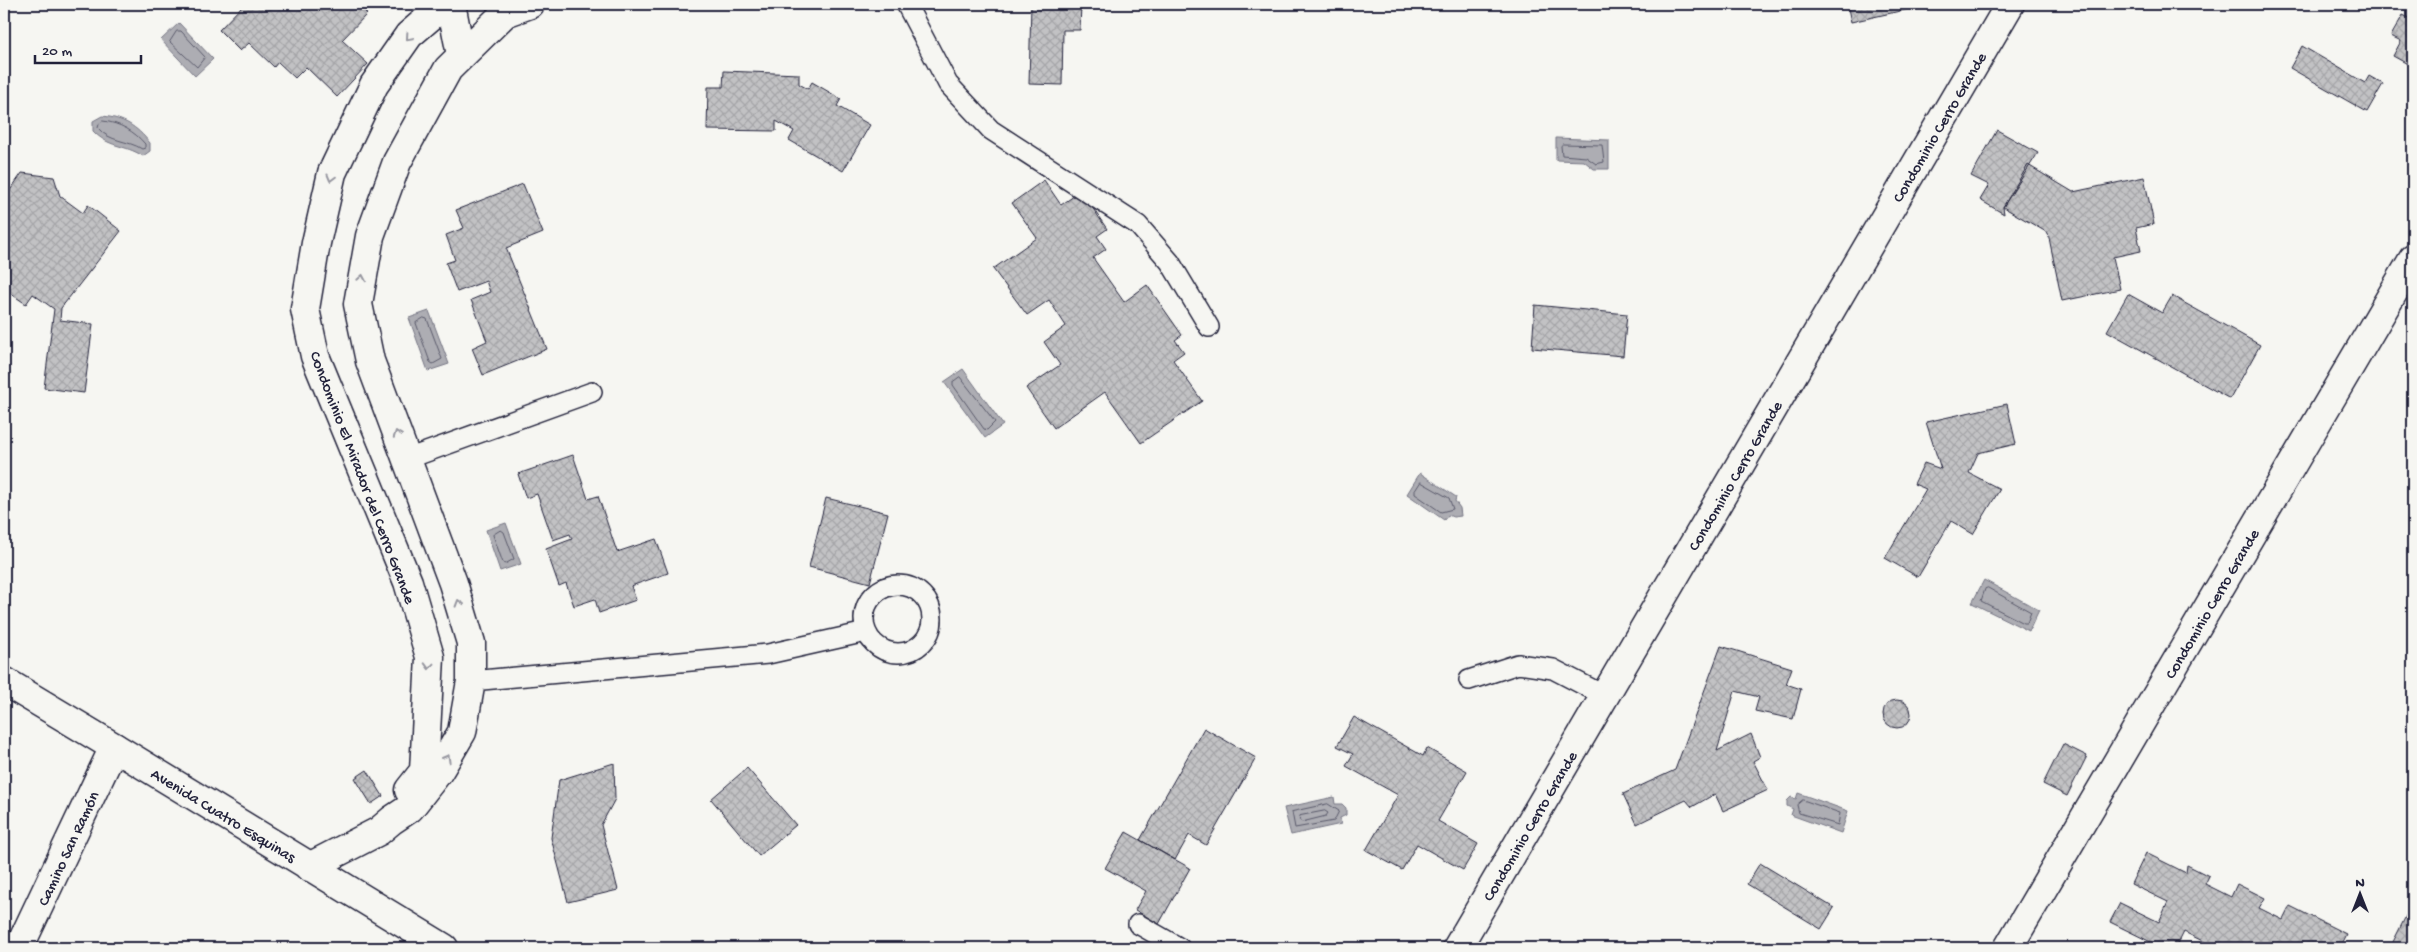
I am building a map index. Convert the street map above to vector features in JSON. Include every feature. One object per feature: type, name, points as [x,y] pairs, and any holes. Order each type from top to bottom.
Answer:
[{"type":"street","name":"Condominio El Mirador del Cerro Grande","points":[[303,864],[396,806],[424,771],[430,657],[408,582],[315,356],[306,310],[316,243],[332,173],[374,85],[409,35],[445,4]]},
{"type":"street","points":[[451,4],[461,55]]},
{"type":"street","points":[[303,864],[379,831],[410,808],[439,771],[462,732],[471,682],[471,643],[453,583],[370,361],[358,304],[370,236],[397,162],[448,68],[505,13],[530,4]]},
{"type":"street","name":"Condominio Cerro Grande","points":[[1457,948],[2010,4]]},
{"type":"street","name":"Condominio Cerro Grande","points":[[2008,948],[2413,259]]},
{"type":"street","name":"Avenida Cuatro Esquinas","points":[[4,681],[444,948]]},
{"type":"street","name":"Camino San Ramón","points":[[19,948],[114,747]]},
{"type":"lane","points":[[906,4],[948,84],[991,130],[1138,226],[1170,262],[1209,326]]},
{"type":"lane","points":[[407,459],[592,392]]},
{"type":"lane","points":[[471,682],[768,654],[866,632]]},
{"type":"lane","points":[[1469,680],[1518,664],[1553,668],[1605,696]]},
{"type":"lane","points":[[1138,924],[1180,948]]},
{"type":"water","points":[[179,23],[213,59],[195,76],[161,40]]},
{"type":"water","points":[[102,116],[123,121],[140,132],[150,143],[150,151],[143,156],[99,136],[93,131],[93,121]]},
{"type":"water","points":[[1556,138],[1609,140],[1609,169],[1594,169],[1584,161],[1556,160]]},
{"type":"water","points":[[429,311],[449,364],[428,371],[409,318]]},
{"type":"water","points":[[963,369],[1003,425],[985,438],[944,382]]},
{"type":"water","points":[[1420,473],[1456,497],[1455,501],[1460,508],[1461,516],[1453,517],[1448,515],[1444,520],[1407,494]]},
{"type":"water","points":[[506,523],[521,564],[500,571],[486,530]]},
{"type":"water","points":[[1984,580],[2039,610],[2029,631],[1972,603]]},
{"type":"water","points":[[1798,793],[1848,811],[1841,833],[1791,815],[1793,809],[1787,806],[1787,801],[1791,797],[1796,799]]},
{"type":"water","points":[[1334,797],[1335,804],[1342,804],[1346,808],[1346,815],[1340,818],[1341,824],[1291,835],[1284,808]]},
{"type":"building","points":[[244,4],[357,4],[367,14],[342,40],[368,64],[337,97],[306,67],[295,78],[278,62],[274,67],[249,43],[240,51],[219,30]]},
{"type":"building","points":[[1031,4],[1081,4],[1080,30],[1063,30],[1062,85],[1029,84]]},
{"type":"building","points":[[1847,4],[1912,4],[1909,9],[1851,22]]},
{"type":"building","points":[[2403,15],[2413,20],[2413,67],[2393,56],[2401,41],[2391,36]]},
{"type":"building","points":[[2302,46],[2365,83],[2369,76],[2383,84],[2367,112],[2290,68]]},
{"type":"building","points":[[724,71],[799,74],[799,84],[808,89],[812,82],[841,99],[837,106],[870,125],[843,171],[789,140],[794,131],[776,121],[776,131],[707,130],[708,87],[723,87]]},
{"type":"building","points":[[1997,130],[2038,153],[2003,207],[2004,214],[1980,200],[1989,185],[1971,176]]},
{"type":"building","points":[[2028,165],[2073,192],[2144,177],[2154,224],[2136,228],[2141,251],[2113,257],[2120,289],[2062,301],[2048,233],[2003,207]]},
{"type":"building","points":[[22,173],[54,177],[60,196],[83,213],[88,205],[121,231],[61,308],[60,320],[93,324],[84,393],[44,388],[54,309],[33,294],[26,304],[4,289],[4,199]]},
{"type":"building","points":[[1044,180],[1061,205],[1081,191],[1107,229],[1097,236],[1106,249],[1093,258],[1124,302],[1147,285],[1182,335],[1175,340],[1184,352],[1173,360],[1202,401],[1141,443],[1105,392],[1054,428],[1026,388],[1060,365],[1044,342],[1066,326],[1049,300],[1027,315],[993,269],[1037,238],[1012,203]]},
{"type":"building","points":[[523,184],[543,233],[506,248],[547,349],[483,375],[472,348],[487,341],[471,300],[490,292],[486,281],[457,292],[446,263],[455,260],[446,235],[464,228],[456,210]]},
{"type":"building","points":[[2128,294],[2162,313],[2172,296],[2260,345],[2230,399],[2107,331]]},
{"type":"building","points":[[1535,305],[1627,314],[1623,356],[1532,348]]},
{"type":"building","points":[[2007,404],[2016,444],[1978,453],[1969,473],[2000,489],[1973,534],[1951,521],[1918,577],[1885,558],[1926,489],[1914,484],[1924,463],[1941,469],[1926,422]]},
{"type":"building","points":[[573,455],[588,499],[598,496],[617,552],[656,539],[668,573],[631,586],[636,600],[599,613],[595,599],[574,606],[566,583],[559,586],[546,549],[572,539],[570,534],[553,540],[537,494],[526,498],[518,474]]},
{"type":"building","points":[[826,498],[888,513],[870,583],[809,567]]},
{"type":"building","points":[[1721,646],[1792,668],[1786,684],[1801,689],[1793,719],[1755,711],[1759,697],[1735,691],[1717,751],[1751,734],[1760,757],[1753,761],[1768,790],[1723,811],[1715,794],[1692,807],[1686,800],[1637,824],[1623,794],[1675,770]]},
{"type":"building","points":[[1897,700],[1907,704],[1911,714],[1907,724],[1897,728],[1887,724],[1883,714],[1887,704]]},
{"type":"building","points":[[1354,717],[1423,756],[1427,748],[1467,771],[1438,821],[1478,844],[1463,870],[1417,844],[1402,870],[1366,850],[1398,795],[1346,766],[1353,754],[1337,746]]},
{"type":"building","points":[[1204,728],[1256,758],[1206,845],[1189,835],[1175,860],[1140,840]]},
{"type":"building","points":[[2063,744],[2087,756],[2067,796],[2043,784]]},
{"type":"building","points":[[614,763],[615,799],[601,825],[618,890],[568,902],[551,838],[559,780]]},
{"type":"building","points":[[747,768],[796,825],[759,856],[711,799]]},
{"type":"building","points":[[367,770],[383,796],[371,804],[355,778]]},
{"type":"building","points":[[1126,832],[1190,868],[1159,924],[1135,910],[1146,891],[1105,868]]},
{"type":"building","points":[[2146,853],[2186,873],[2187,865],[2209,876],[2205,884],[2231,897],[2237,884],[2265,898],[2259,908],[2283,920],[2290,906],[2346,934],[2339,948],[2217,948],[2184,932],[2176,948],[2163,948],[2110,922],[2120,903],[2159,922],[2168,902],[2131,884]]},
{"type":"building","points":[[1760,863],[1834,908],[1821,929],[1747,884]]},
{"type":"building","points":[[2408,912],[2413,915],[2413,948],[2390,948]]}]
